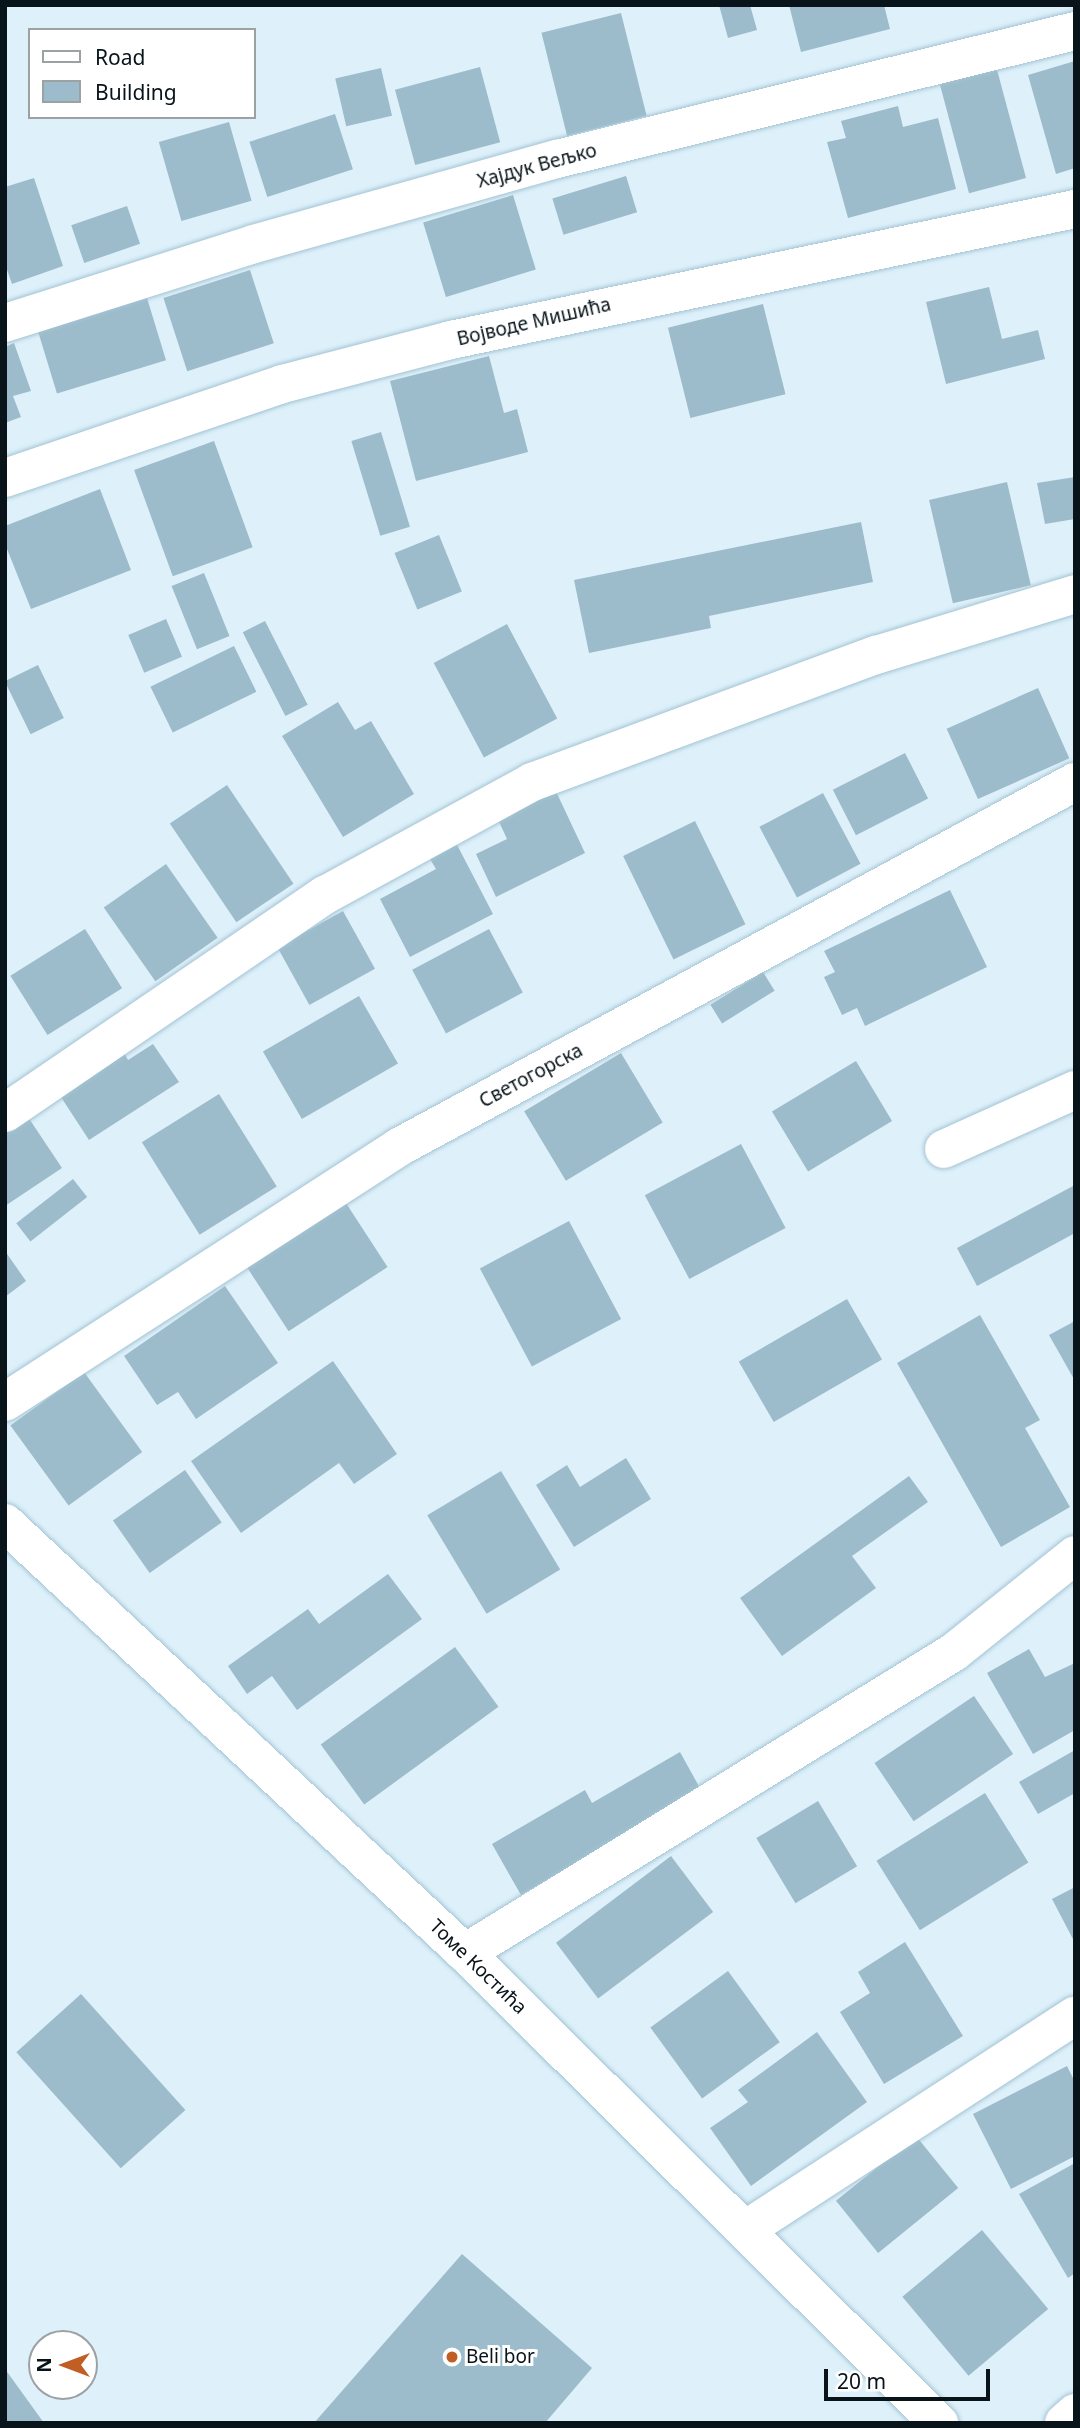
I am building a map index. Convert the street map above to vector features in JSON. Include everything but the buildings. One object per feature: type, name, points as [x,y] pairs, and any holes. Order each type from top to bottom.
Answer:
[{"type":"street","name":"Хајдук Вељко","points":[[5,323],[254,244],[557,159],[1075,31]]},
{"type":"street","name":"Војводе Мишића","points":[[5,478],[282,384],[451,340],[1075,209]]},
{"type":"street","points":[[5,1113],[325,895],[532,782],[876,655],[1075,594]]},
{"type":"street","name":"Светогорска","points":[[5,1402],[399,1147],[1075,782]]},
{"type":"street","points":[[944,1149],[1075,1090]]},
{"type":"street","name":"Томе Костића","points":[[5,1523],[465,1953],[747,2228],[939,2423]]},
{"type":"street","points":[[465,1953],[954,1652],[1075,1555]]},
{"type":"street","points":[[747,2228],[1075,2016]]},
{"type":"street","points":[[1064,2423],[1075,2413]]},
{"type":"place","name":"Beli bor","points":[[452,2357]]}]
